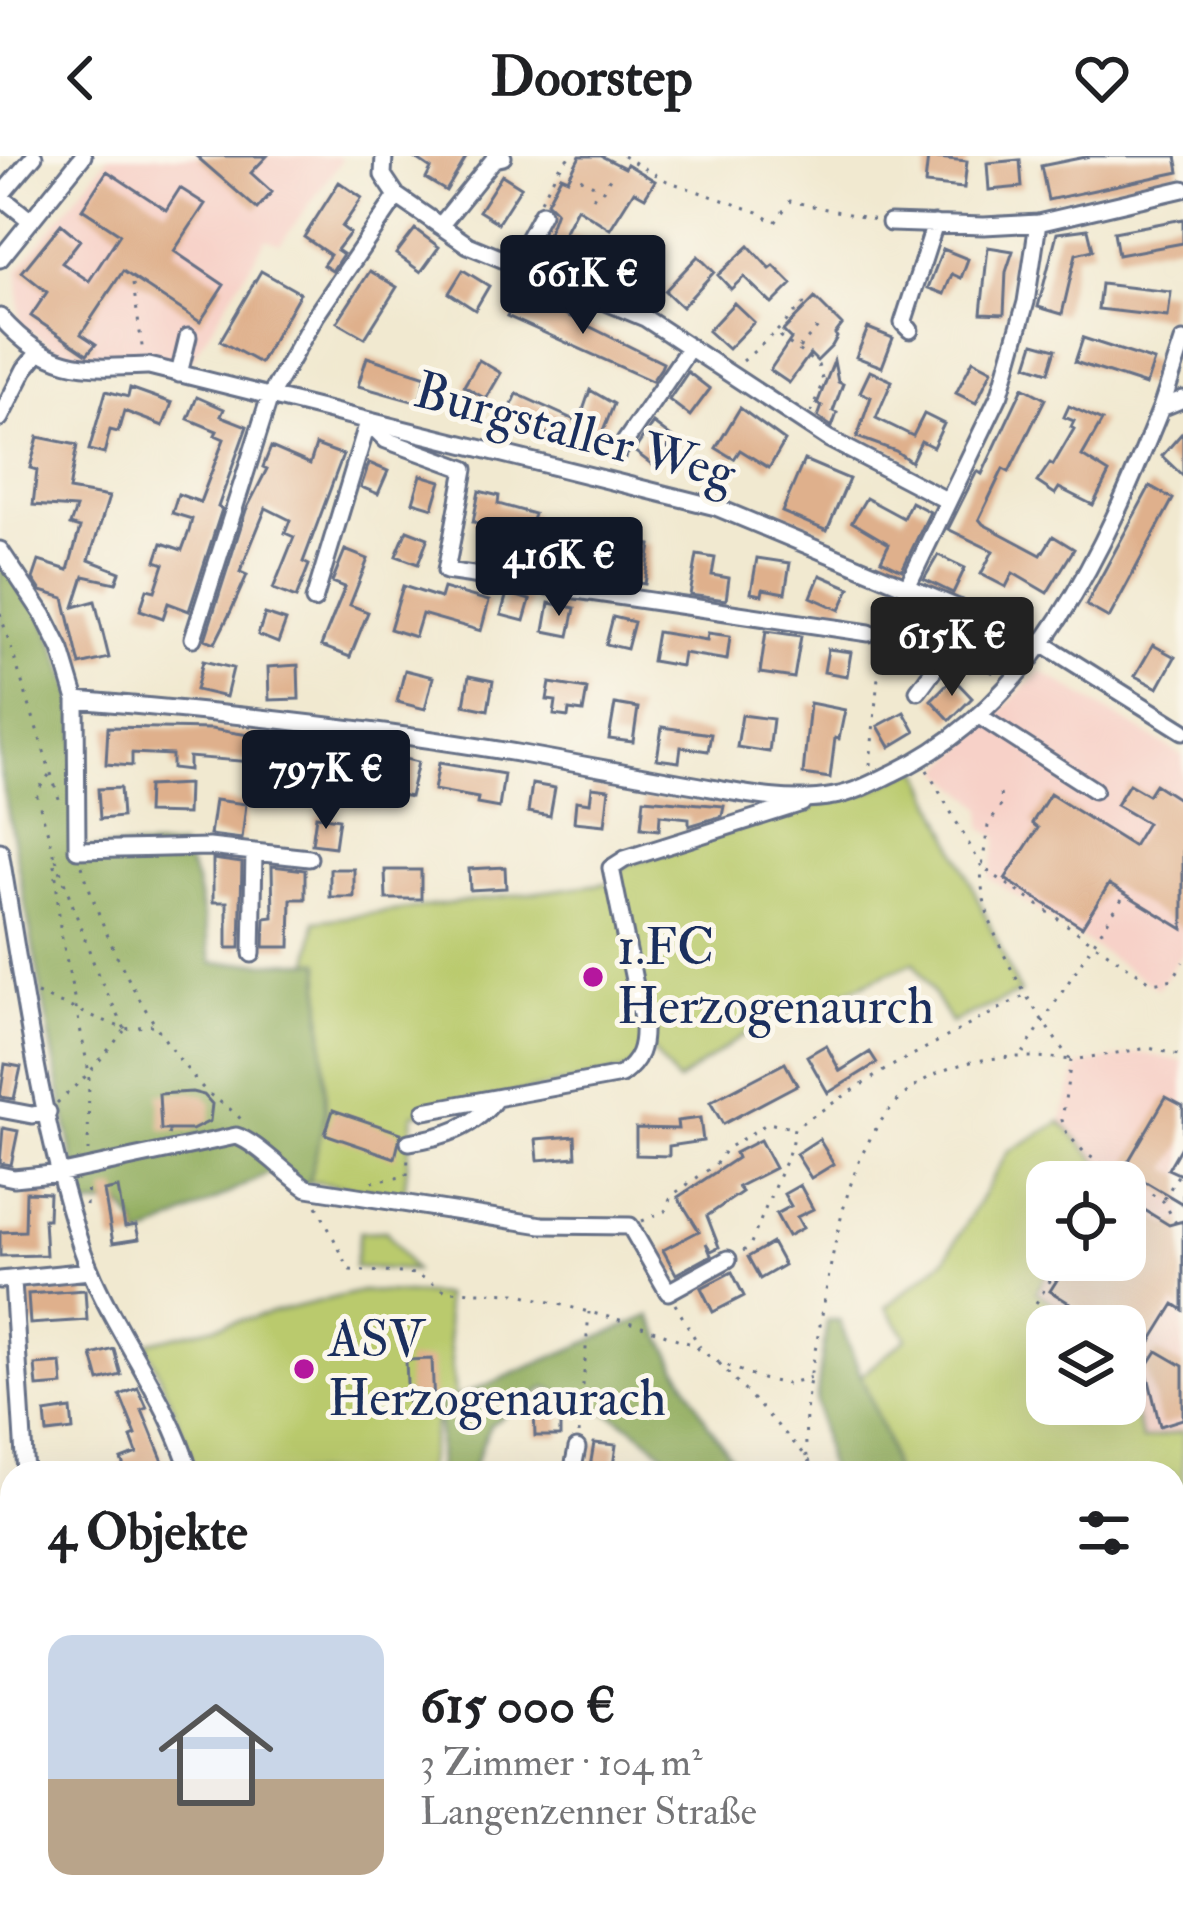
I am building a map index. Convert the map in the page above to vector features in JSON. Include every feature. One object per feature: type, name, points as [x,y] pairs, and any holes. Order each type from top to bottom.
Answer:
[{"type":"street","points":[[31,221],[0,196],[34,156]]},
{"type":"street","points":[[0,260],[83,156]]},
{"type":"street","points":[[384,156],[382,176],[397,196],[468,245],[612,302],[690,346],[806,424],[946,500]]},
{"type":"street","points":[[440,226],[494,158],[503,157]]},
{"type":"street","points":[[890,223],[1038,223],[1183,189]]},
{"type":"street","points":[[193,638],[270,396],[316,315],[397,196]]},
{"type":"street","points":[[517,268],[518,257],[542,213]]},
{"type":"street","points":[[908,587],[1000,394],[1026,302],[1038,223]]},
{"type":"street","points":[[910,330],[903,323],[935,224]]},
{"type":"street","name":"Burgstaller Weg","points":[[0,317],[39,352],[78,369],[145,366],[716,507],[1042,643],[1181,725]]},
{"type":"street","points":[[179,374],[188,337]]},
{"type":"street","points":[[76,700],[246,714],[429,738],[762,796],[836,796],[922,759],[979,716],[1042,643],[1123,503],[1183,341]]},
{"type":"street","points":[[616,455],[690,346]]},
{"type":"street","points":[[0,418],[39,352]]},
{"type":"street","points":[[1161,408],[1183,399]]},
{"type":"street","points":[[368,422],[386,440],[465,469],[446,571],[869,633]]},
{"type":"street","name":"Burgstaller Weg","points":[[314,600],[368,422]]},
{"type":"street","points":[[0,550],[44,616],[61,650],[76,700],[76,850],[209,847],[309,858]]},
{"type":"street","points":[[918,691],[935,668],[959,608]]},
{"type":"street","points":[[979,716],[1094,790]]},
{"type":"street","points":[[425,1111],[621,1075],[639,1056],[643,1024],[610,876],[616,862],[815,798]]},
{"type":"street","points":[[0,851],[8,946],[24,988],[73,1220],[90,1271],[179,1436],[186,1461]]},
{"type":"street","points":[[252,954],[254,852]]},
{"type":"street","points":[[409,1142],[441,1138],[484,1115],[496,1098]]},
{"type":"street","points":[[0,1109],[32,1115],[48,1112]]},
{"type":"street","points":[[0,1175],[62,1173],[225,1137],[250,1140],[278,1169],[307,1188],[542,1225],[630,1226],[668,1292],[728,1259]]},
{"type":"street","points":[[24,1461],[6,1280],[90,1271]]},
{"type":"street","points":[[575,1461],[578,1448]]},
{"type":"path","points":[[542,213],[540,201],[570,156]]},
{"type":"path","points":[[623,156],[667,181],[758,212],[776,224],[790,201],[890,223]]},
{"type":"path","points":[[559,167],[603,190],[614,171]]},
{"type":"path","points":[[592,198],[599,188]]},
{"type":"path","points":[[133,284],[145,366]]},
{"type":"path","points":[[728,373],[808,306]]},
{"type":"path","points":[[798,350],[822,323]]},
{"type":"path","points":[[776,333],[818,365],[825,381],[806,424]]},
{"type":"path","points":[[0,613],[50,773],[36,793],[54,853],[98,975],[125,1029]]},
{"type":"path","points":[[867,785],[884,647],[869,633]]},
{"type":"path","points":[[922,759],[982,868],[993,927],[1024,996],[1071,1060],[1062,1120],[1067,1134],[1097,1161]]},
{"type":"path","points":[[982,868],[988,826],[1002,804],[1000,794]]},
{"type":"path","points":[[76,850],[102,932],[154,1025],[204,1090],[241,1118],[250,1140]]},
{"type":"path","points":[[54,853],[59,927],[89,1073],[88,1202],[73,1220]]},
{"type":"path","points":[[982,868],[1152,983],[1173,979],[1183,962]]},
{"type":"path","points":[[1022,1054],[1125,894]]},
{"type":"path","points":[[24,988],[125,1029],[154,1025]]},
{"type":"path","points":[[630,1226],[665,1211],[670,1196],[716,1165],[726,1149],[768,1123],[794,1128],[888,1068],[1024,996]]},
{"type":"path","points":[[48,1112],[125,1029]]},
{"type":"path","points":[[807,1457],[802,1415],[848,1193],[870,1139],[892,1103],[959,1062],[1022,1054],[1071,1060],[1149,1048],[1183,1056]]},
{"type":"path","points":[[728,1259],[749,1248],[791,1147],[794,1128]]},
{"type":"path","points":[[394,1178],[406,1176],[409,1142]]},
{"type":"path","points":[[1162,1201],[1183,1167]]},
{"type":"path","points":[[307,1188],[350,1270],[417,1274],[446,1291],[516,1293],[639,1325],[718,1362],[810,1461]]},
{"type":"path","points":[[1146,1191],[1162,1201],[1176,1223]]},
{"type":"path","points":[[1036,1303],[1050,1281]]},
{"type":"path","points":[[668,1292],[703,1352]]},
{"type":"path","points":[[578,1448],[589,1311]]},
{"type":"path","points":[[718,1362],[788,1384],[811,1377]]},
{"type":"shaded area","points":[[109,156],[337,156],[342,160],[280,244],[266,239],[191,361],[70,360],[20,323],[18,270]]},
{"type":"shaded area","points":[[1041,671],[1183,756],[1183,957],[1158,989],[989,878],[998,838],[982,828],[983,808],[941,770]]},
{"type":"shaded area","points":[[1139,1053],[1183,1061],[1183,1431],[1142,1441],[1138,1425],[1146,1425],[1146,1305],[1055,1305],[1035,1292],[1042,1281],[1146,1281],[1146,1161],[1098,1161],[1061,1122],[1078,1066]]},
{"type":"green space","points":[[0,550],[44,616],[76,700],[77,849],[181,847],[196,882],[212,963],[320,962],[326,1112],[307,1188],[277,1169],[139,1239],[136,1225],[120,1203],[82,1207],[0,770]]},
{"type":"green space","name":"1.FC Herzogenaurch","points":[[919,767],[1020,993],[951,1023],[914,962],[742,1036],[677,1082],[651,1048],[626,1071],[413,1114],[404,1195],[306,1181],[284,1165],[315,921],[609,883],[626,865],[870,791]]},
{"type":"green space","points":[[1061,1122],[1098,1161],[1026,1161],[1026,1281],[1043,1281],[1036,1292],[1056,1305],[1026,1305],[1026,1425],[1138,1425],[1142,1440],[1183,1431],[1183,1461],[891,1461],[859,1377],[907,1338],[886,1307],[945,1259],[1008,1152]]},
{"type":"green space","points":[[386,1231],[414,1270],[354,1267],[360,1232]]},
{"type":"green space","name":"ASV Herzogenaurach","points":[[362,1291],[444,1295],[455,1396],[438,1408],[428,1461],[192,1461],[146,1343]]},
{"type":"green space","points":[[650,1316],[708,1424],[734,1461],[671,1461],[621,1420],[546,1388],[490,1425],[476,1461],[438,1461],[439,1405]]},
{"type":"green space","points":[[827,1320],[839,1320],[891,1461],[827,1461],[816,1402]]},
{"type":"building","points":[[196,156],[267,156],[251,173],[272,192],[257,209]]},
{"type":"building","points":[[412,156],[467,156],[446,191],[426,179],[431,169]]},
{"type":"building","points":[[580,156],[601,156],[625,168],[627,164],[655,181],[645,197],[634,191],[610,229],[577,208],[564,233],[585,240],[575,268],[549,260],[552,251],[543,248],[556,211],[547,202],[561,176],[568,179]]},
{"type":"building","points":[[1090,156],[1176,156],[1179,172],[1048,200],[1041,166]]},
{"type":"building","points":[[928,157],[967,161],[964,188],[925,184]]},
{"type":"building","points":[[1020,160],[1022,187],[989,190],[987,163]]},
{"type":"building","points":[[107,171],[166,210],[180,188],[205,204],[174,251],[224,285],[200,322],[123,271],[81,334],[96,344],[87,354],[31,316],[47,292],[22,272],[61,224],[80,240],[62,263],[89,281],[120,234],[82,209]]},
{"type":"building","points":[[502,175],[521,187],[498,223],[479,211]]},
{"type":"building","points":[[339,182],[362,198],[342,227],[350,233],[337,250],[343,254],[332,271],[323,265],[330,255],[304,237]]},
{"type":"building","points":[[1183,219],[1183,243],[1118,255],[1114,232]]},
{"type":"building","points":[[415,229],[439,247],[421,272],[396,254]]},
{"type":"building","points":[[1088,229],[1093,250],[1076,254],[1062,314],[1038,307],[1057,233]]},
{"type":"building","points":[[749,246],[792,284],[772,304],[744,277],[731,289],[718,275]]},
{"type":"building","points":[[988,247],[1013,251],[1006,272],[1004,314],[981,313]]},
{"type":"building","points":[[611,249],[644,261],[639,275],[606,264]]},
{"type":"building","points":[[943,249],[968,259],[961,278],[952,274],[944,294],[928,288]]},
{"type":"building","points":[[698,256],[714,272],[682,307],[665,291]]},
{"type":"building","points":[[463,270],[489,286],[475,310],[449,293]]},
{"type":"building","points":[[261,271],[300,293],[260,363],[220,341]]},
{"type":"building","points":[[370,271],[397,287],[365,338],[337,322]]},
{"type":"building","points":[[1101,284],[1171,292],[1168,317],[1098,309]]},
{"type":"building","points":[[520,292],[663,363],[661,368],[652,381],[507,316]]},
{"type":"building","points":[[815,298],[842,325],[832,346],[817,361],[810,354],[789,383],[770,370],[791,339],[783,331]]},
{"type":"building","points":[[734,303],[754,322],[728,349],[708,331]]},
{"type":"building","points":[[868,328],[893,338],[882,367],[856,357]]},
{"type":"building","points":[[1083,338],[1154,361],[1146,385],[1075,362]]},
{"type":"building","points":[[1034,343],[1056,349],[1049,372],[1027,365]]},
{"type":"building","points":[[367,357],[426,376],[419,403],[358,386]]},
{"type":"building","points":[[479,360],[501,373],[486,399],[464,386]]},
{"type":"building","points":[[973,360],[992,370],[976,403],[956,393]]},
{"type":"building","points":[[834,361],[838,382],[843,384],[832,427],[818,417],[822,406],[817,404]]},
{"type":"building","points":[[870,371],[892,381],[876,418],[913,436],[924,414],[944,424],[933,447],[921,441],[911,462],[896,451],[857,437],[871,397],[860,392]]},
{"type":"building","points":[[688,372],[710,389],[690,416],[669,400]]},
{"type":"building","points":[[1023,387],[1045,399],[1009,472],[1003,469],[979,519],[1041,555],[1053,536],[1074,549],[1047,593],[1013,573],[1006,587],[981,574],[993,551],[948,529],[977,471],[982,474]]},
{"type":"building","points":[[130,388],[172,403],[163,426],[124,411],[118,432],[110,430],[104,454],[89,450],[106,391],[128,397]]},
{"type":"building","points":[[590,390],[614,404],[595,451],[556,428],[552,436],[507,416],[517,394],[579,422]]},
{"type":"building","points":[[197,397],[224,409],[221,416],[247,426],[189,611],[168,603],[163,618],[140,610],[147,589],[155,591],[164,564],[156,561],[162,543],[182,550],[189,531],[192,519],[172,513],[178,494],[200,502],[224,439],[188,419]]},
{"type":"building","points":[[1069,406],[1102,421],[1082,456],[1109,473],[1093,505],[1059,488],[1055,494],[1037,482],[1074,429],[1074,421],[1064,417]]},
{"type":"building","points":[[740,408],[785,441],[769,468],[740,450],[734,459],[716,448]]},
{"type":"building","points":[[653,423],[674,439],[654,466],[634,451]]},
{"type":"building","points":[[1183,432],[1183,476],[1162,456]]},
{"type":"building","points":[[38,437],[77,445],[69,490],[109,497],[89,560],[120,572],[116,583],[84,576],[74,607],[95,601],[109,658],[80,665],[64,598],[41,591],[33,579],[39,561],[68,570],[80,528],[70,525],[76,508],[33,505],[37,470],[30,468]]},
{"type":"building","points":[[316,445],[343,455],[303,562],[309,565],[296,598],[273,589],[294,537],[285,533],[290,520],[266,508],[240,572],[247,575],[231,611],[215,643],[205,639],[271,447],[310,464]]},
{"type":"building","points":[[804,460],[849,479],[827,531],[782,512]]},
{"type":"building","points":[[369,463],[388,471],[378,494],[361,487]]},
{"type":"building","points":[[421,475],[441,481],[433,508],[413,502]]},
{"type":"building","points":[[1150,486],[1173,499],[1109,618],[1086,605]]},
{"type":"building","points":[[479,491],[499,496],[498,504],[534,514],[525,543],[545,547],[540,568],[502,560],[508,529],[473,522]]},
{"type":"building","points":[[866,498],[903,518],[911,502],[930,512],[902,570],[881,560],[889,544],[852,522]]},
{"type":"building","points":[[407,530],[428,538],[418,564],[396,556]]},
{"type":"building","points":[[575,532],[599,538],[591,569],[568,563]]},
{"type":"building","points":[[628,541],[651,545],[645,584],[621,580]]},
{"type":"building","points":[[345,550],[368,559],[350,605],[368,612],[350,657],[321,646],[345,587],[332,582]]},
{"type":"building","points":[[697,555],[715,558],[712,575],[729,578],[726,600],[690,595]]},
{"type":"building","points":[[938,555],[965,568],[953,593],[924,579]]},
{"type":"building","points":[[757,558],[790,563],[785,593],[763,589],[762,595],[751,593]]},
{"type":"building","points":[[820,575],[850,588],[840,610],[811,597]]},
{"type":"building","points":[[403,586],[440,598],[443,588],[489,601],[481,631],[422,614],[415,637],[390,629]]},
{"type":"building","points":[[507,593],[530,600],[524,621],[501,615]]},
{"type":"building","points":[[549,603],[575,608],[569,636],[544,631]]},
{"type":"building","points":[[265,614],[286,621],[278,643],[258,635]]},
{"type":"building","points":[[901,615],[937,628],[932,643],[909,632],[927,656],[891,642]]},
{"type":"building","points":[[613,617],[634,622],[627,649],[606,644]]},
{"type":"building","points":[[766,631],[801,636],[794,678],[760,673]]},
{"type":"building","points":[[657,632],[707,640],[708,633],[730,636],[727,660],[683,653],[681,666],[652,661]]},
{"type":"building","points":[[978,640],[1002,652],[992,672],[968,660]]},
{"type":"building","points":[[1153,645],[1175,657],[1158,688],[1135,676]]},
{"type":"building","points":[[828,649],[851,652],[847,676],[824,672]]},
{"type":"building","points":[[203,661],[233,668],[226,697],[196,690]]},
{"type":"building","points":[[298,665],[299,699],[269,700],[268,667]]},
{"type":"building","points":[[405,670],[433,677],[425,709],[397,702]]},
{"type":"building","points":[[469,676],[493,681],[488,710],[464,705]]},
{"type":"building","points":[[953,678],[972,698],[950,720],[931,700]]},
{"type":"building","points":[[550,683],[587,689],[583,712],[554,715],[556,701],[547,700]]},
{"type":"building","points":[[810,703],[845,710],[839,739],[835,738],[830,778],[803,774]]},
{"type":"building","points":[[615,704],[638,708],[633,742],[609,739]]},
{"type":"building","points":[[904,712],[915,732],[890,747],[878,726]]},
{"type":"building","points":[[742,715],[773,719],[769,752],[737,747]]},
{"type":"building","points":[[108,727],[211,729],[293,742],[290,765],[189,757],[189,770],[172,768],[172,755],[132,753],[132,766],[106,764]]},
{"type":"building","points":[[662,727],[711,734],[708,751],[681,747],[679,762],[657,759]]},
{"type":"building","points":[[323,749],[344,752],[340,777],[319,773]]},
{"type":"building","points":[[393,756],[418,762],[410,797],[384,791]]},
{"type":"building","points":[[439,763],[504,774],[499,808],[477,804],[478,798],[434,790]]},
{"type":"building","points":[[188,784],[187,814],[147,813],[148,786]]},
{"type":"building","points":[[532,784],[555,788],[550,816],[528,812]]},
{"type":"building","points":[[1129,784],[1148,795],[1155,784],[1183,802],[1183,929],[1109,884],[1082,927],[1005,879],[1038,828],[1032,823],[1050,794],[1133,846],[1147,823],[1116,805]]},
{"type":"building","points":[[592,787],[609,789],[605,825],[574,822],[576,801],[590,803]]},
{"type":"building","points":[[120,788],[122,817],[100,819],[98,789]]},
{"type":"building","points":[[644,799],[724,806],[722,816],[689,826],[689,818],[660,815],[659,830],[641,828]]},
{"type":"building","points":[[215,800],[246,804],[242,839],[210,835]]},
{"type":"building","points":[[316,816],[339,819],[335,847],[312,844]]},
{"type":"building","points":[[213,859],[242,863],[240,948],[227,948],[227,902],[213,902]]},
{"type":"building","points":[[272,866],[305,870],[305,899],[291,899],[290,947],[264,947],[265,918],[273,917]]},
{"type":"building","points":[[505,867],[506,888],[470,890],[469,869]]},
{"type":"building","points":[[330,869],[354,869],[354,897],[330,897]]},
{"type":"building","points":[[385,870],[421,870],[421,899],[386,899]]},
{"type":"building","points":[[826,1045],[840,1071],[870,1052],[877,1063],[828,1093],[807,1056]]},
{"type":"building","points":[[785,1063],[797,1085],[723,1124],[710,1102]]},
{"type":"building","points":[[5,1064],[21,1067],[14,1099],[0,1097]]},
{"type":"building","points":[[159,1094],[204,1095],[212,1104],[210,1121],[192,1130],[161,1130]]},
{"type":"building","points":[[1166,1097],[1183,1106],[1183,1143],[1168,1169],[1183,1176],[1183,1204],[1146,1182],[1146,1161],[1129,1161]]},
{"type":"building","points":[[333,1110],[401,1133],[395,1158],[325,1134]]},
{"type":"building","points":[[700,1118],[703,1141],[669,1146],[669,1156],[636,1155],[636,1128],[678,1129],[677,1121]]},
{"type":"building","points":[[3,1128],[18,1131],[11,1165],[0,1163]]},
{"type":"building","points":[[575,1136],[576,1157],[538,1160],[536,1139]]},
{"type":"building","points":[[819,1139],[834,1164],[811,1178],[796,1154]]},
{"type":"building","points":[[760,1140],[775,1168],[738,1187],[742,1192],[707,1216],[719,1247],[711,1251],[706,1243],[711,1255],[676,1274],[663,1250],[699,1231],[678,1197]]},
{"type":"building","points":[[800,1185],[813,1209],[797,1217],[803,1228],[788,1236],[776,1214],[791,1206],[784,1194]]},
{"type":"building","points":[[118,1188],[125,1227],[136,1225],[139,1239],[113,1243],[104,1191]]},
{"type":"building","points":[[26,1192],[49,1193],[48,1219],[44,1219],[46,1255],[0,1256],[0,1232],[25,1231]]},
{"type":"building","points":[[1146,1211],[1169,1225],[1183,1221],[1183,1310],[1174,1304],[1146,1349],[1146,1305],[1072,1305],[1050,1291],[1056,1281],[1146,1281]]},
{"type":"building","points":[[772,1243],[784,1265],[760,1279],[748,1257]]},
{"type":"building","points":[[732,1272],[744,1296],[713,1312],[701,1288]]},
{"type":"building","points":[[85,1290],[87,1320],[30,1324],[28,1294]]},
{"type":"building","points":[[114,1349],[121,1375],[99,1381],[92,1355]]},
{"type":"building","points":[[1157,1351],[1183,1366],[1183,1419],[1160,1426],[1146,1368]]},
{"type":"building","points":[[432,1359],[434,1406],[408,1407],[406,1360]]},
{"type":"building","points":[[61,1363],[63,1385],[37,1387],[35,1365]]},
{"type":"building","points":[[138,1388],[163,1461],[122,1461],[137,1453],[131,1437],[136,1435],[120,1395]]},
{"type":"building","points":[[560,1407],[560,1436],[535,1436],[534,1408]]},
{"type":"building","points":[[71,1409],[73,1430],[47,1433],[45,1413]]},
{"type":"building","points":[[594,1443],[616,1445],[614,1461],[591,1461]]},
{"type":"place","name":"1.FC Herzogenaurch","points":[[593,977]]},
{"type":"place","name":"ASV Herzogenaurach","points":[[304,1369]]}]
